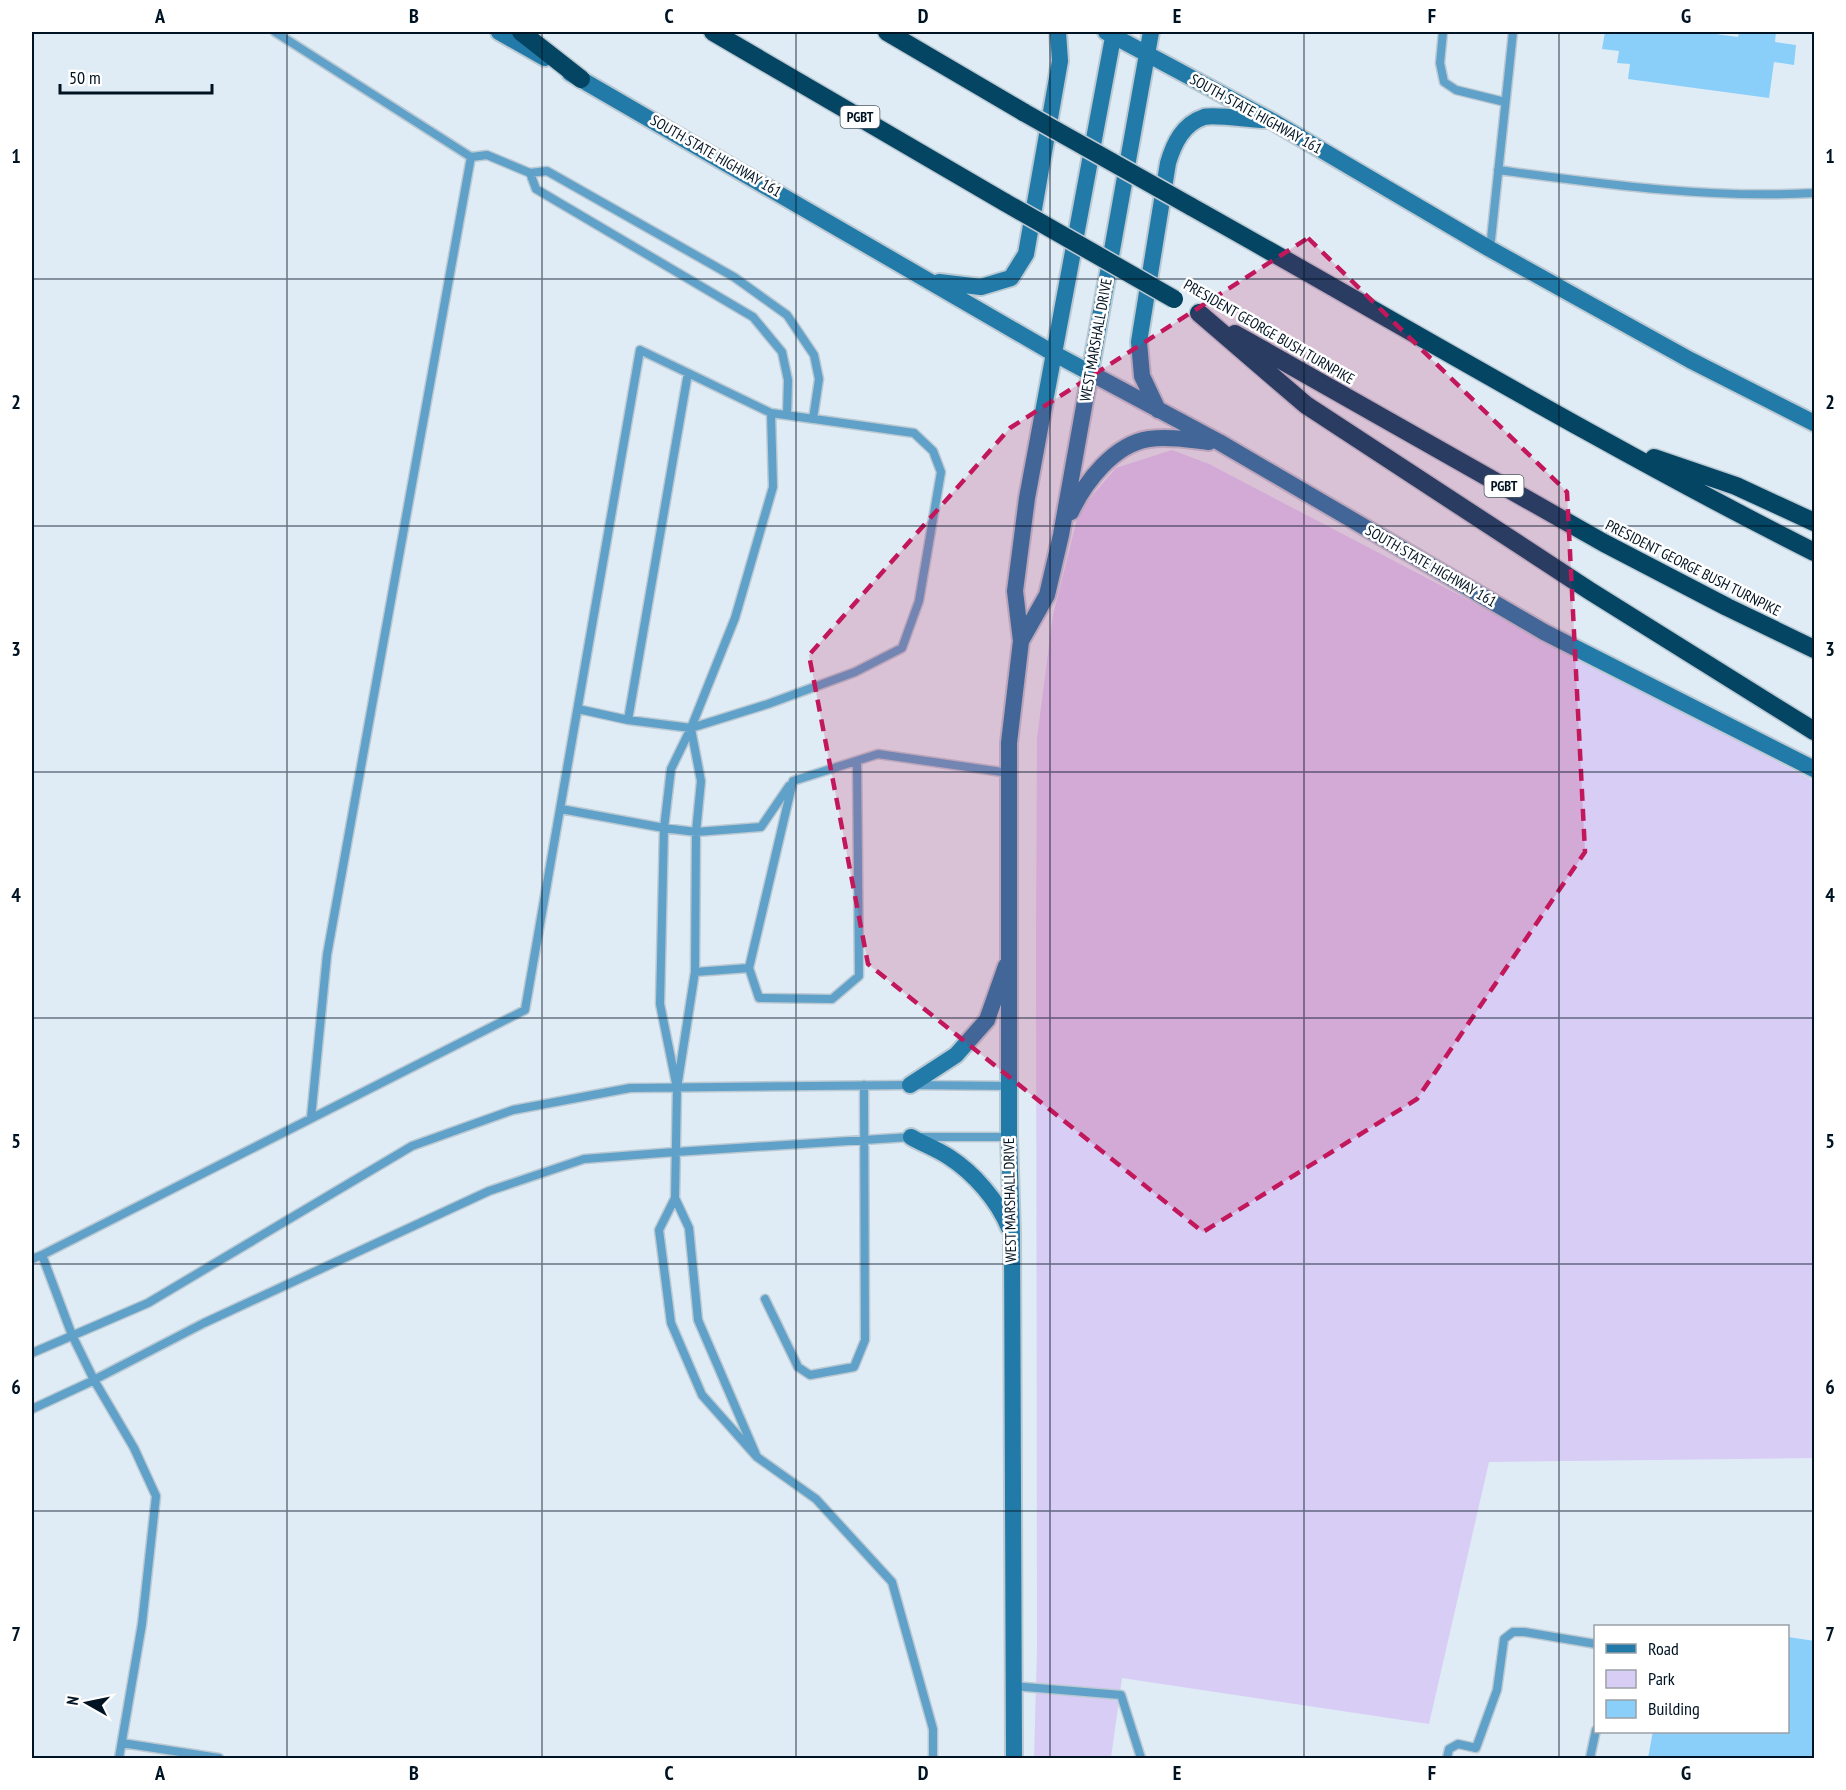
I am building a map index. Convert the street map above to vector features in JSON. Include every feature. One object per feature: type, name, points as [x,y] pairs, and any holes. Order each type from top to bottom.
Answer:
[{"type":"highway","points":[[520,32],[581,79]]},
{"type":"highway","name":"PRESIDENT GEORGE BUSH TURNPIKE","points":[[713,32],[1006,203],[1604,543],[1727,607],[1815,649]]},
{"type":"highway","points":[[887,32],[1025,113],[1607,442],[1726,507],[1815,552]]},
{"type":"highway","points":[[1199,313],[1306,405],[1590,591],[1815,731]]},
{"type":"highway","points":[[1607,442],[1736,486],[1815,522]]},
{"type":"main road","name":"SOUTH STATE HIGHWAY 161","points":[[499,32],[1053,353],[1218,442],[1544,632],[1815,769]]},
{"type":"main road","points":[[932,281],[981,287],[1011,278],[1026,254],[1060,61],[1058,32]]},
{"type":"main road","name":"WEST MARSHALL DRIVE","points":[[1021,641],[1047,595],[1060,535],[1151,32]]},
{"type":"main road","name":"SOUTH STATE HIGHWAY 161","points":[[1111,33],[1272,121],[1490,249],[1690,360],[1815,423]]},
{"type":"main road","name":"WEST MARSHALL DRIVE","points":[[1014,1758],[1012,1234],[1009,1137],[1009,743],[1021,641],[1015,591],[1027,498],[1111,33]]},
{"type":"main road","points":[[1158,410],[1142,376],[1138,342],[1168,163],[1173,148],[1182,132],[1205,116],[1272,121]]},
{"type":"main road","points":[[1060,535],[1080,493],[1099,468],[1123,449],[1147,439],[1170,438],[1218,442]]},
{"type":"main road","points":[[910,1085],[956,1055],[987,1020],[1010,954]]},
{"type":"main road","points":[[911,1137],[950,1157],[976,1180],[1002,1211],[1012,1234]]},
{"type":"lane","points":[[274,32],[471,157],[487,155],[530,173],[547,171],[734,277],[787,315],[814,355],[819,380],[813,419]]},
{"type":"lane","points":[[1443,32],[1440,63],[1444,82],[1456,90],[1505,102]]},
{"type":"lane","points":[[1490,249],[1513,32]]},
{"type":"lane","points":[[311,1118],[327,955],[471,157]]},
{"type":"lane","points":[[1498,170],[1617,186],[1692,193],[1783,195],[1815,193]]},
{"type":"lane","points":[[530,173],[536,189],[753,317],[782,352],[788,380],[787,415]]},
{"type":"lane","points":[[32,1259],[525,1010],[640,350],[771,413],[914,433],[933,451],[940,472],[939,484],[920,601],[902,648],[855,672],[768,704],[691,728],[628,720],[578,710]]},
{"type":"lane","points":[[628,720],[688,373]]},
{"type":"lane","points":[[677,1088],[660,1004],[664,828],[671,770],[691,728],[735,618],[773,487],[771,413]]},
{"type":"lane","points":[[691,728],[701,781],[696,832],[695,972],[677,1088],[675,1198],[689,1228],[698,1320],[757,1457]]},
{"type":"lane","points":[[561,809],[696,832],[761,827],[793,781],[878,754],[1009,773]]},
{"type":"lane","points":[[793,781],[749,968],[759,998],[832,999],[859,976],[857,761]]},
{"type":"lane","points":[[695,972],[749,968]]},
{"type":"lane","points":[[765,1299],[798,1368],[810,1376],[854,1367],[865,1340],[864,1085]]},
{"type":"lane","points":[[32,1353],[148,1303],[412,1146],[513,1110],[630,1088],[1009,1086]]},
{"type":"lane","points":[[32,1409],[204,1323],[489,1191],[584,1159],[911,1137],[1009,1137]]},
{"type":"lane","points":[[675,1198],[659,1230],[671,1323],[702,1395],[757,1457],[816,1499],[892,1582],[933,1729],[933,1758]]},
{"type":"lane","points":[[42,1255],[72,1335],[94,1380],[134,1448],[156,1496],[142,1624],[119,1758]]},
{"type":"lane","points":[[1447,1758],[1449,1749],[1458,1744],[1476,1748],[1497,1690],[1504,1639],[1513,1632],[1594,1644]]},
{"type":"lane","points":[[1013,1686],[1121,1695],[1141,1758]]},
{"type":"lane","points":[[1590,1758],[1595,1733]]},
{"type":"lane","points":[[122,1743],[219,1758]]},
{"type":"highlighted area","points":[[1308,238],[1567,492],[1585,852],[1417,1099],[1203,1232],[868,964],[809,655],[1010,428]]},
{"type":"green space","points":[[1172,450],[1209,464],[1814,781],[1814,1458],[1489,1462],[1429,1724],[1122,1678],[1111,1758],[1034,1758],[1037,1648],[1037,738],[1053,615],[1079,511],[1116,468]]},
{"type":"building","points":[[1605,32],[1701,32],[1738,37],[1739,32],[1776,32],[1775,42],[1796,45],[1794,65],[1774,62],[1769,98],[1628,79],[1630,64],[1617,63],[1619,51],[1602,49]]},
{"type":"building","points":[[1789,1637],[1815,1641],[1815,1758],[1648,1758],[1653,1733],[1789,1733]]}]
